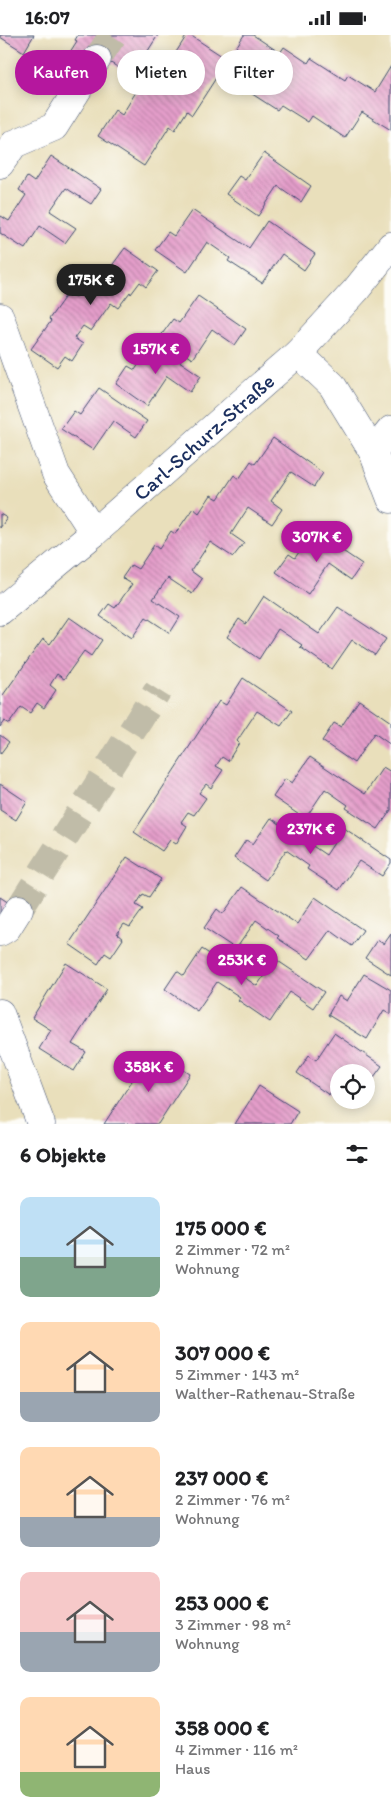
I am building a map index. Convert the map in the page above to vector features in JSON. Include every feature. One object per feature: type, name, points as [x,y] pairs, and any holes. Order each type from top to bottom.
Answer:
[{"type":"street","points":[[0,163],[14,144],[54,127],[73,95]]},
{"type":"street","name":"Carl-Schurz-Straße","points":[[0,611],[94,533],[298,353],[356,290],[391,246]]},
{"type":"street","points":[[0,317],[56,474],[94,533]]},
{"type":"street","points":[[298,353],[332,385],[372,452],[391,499]]},
{"type":"street","points":[[372,452],[391,430]]},
{"type":"street","points":[[0,932],[7,928],[19,909]]},
{"type":"street","points":[[0,1013],[41,1124]]},
{"type":"building","points":[[0,35],[34,35],[25,50],[21,50],[0,37]]},
{"type":"building","points":[[78,35],[158,35],[148,50],[117,50],[117,67],[107,61],[107,50],[71,50],[77,41],[75,40]]},
{"type":"building","points":[[187,35],[190,35],[215,51],[215,80],[205,95],[205,50],[177,50]]},
{"type":"building","points":[[244,35],[253,35],[276,50],[234,50]]},
{"type":"building","points":[[293,53],[308,63],[311,58],[345,80],[348,75],[375,92],[391,66],[391,130],[362,112],[345,138],[312,116],[308,122],[281,105],[277,110],[254,95],[293,95]]},
{"type":"building","points":[[134,95],[205,95],[192,115],[187,111],[175,130],[170,126],[144,166],[98,136],[115,110],[122,115]]},
{"type":"building","points":[[264,153],[311,186],[301,202],[278,186],[258,216],[226,194],[239,176],[245,180]]},
{"type":"building","points":[[51,156],[101,189],[91,204],[66,188],[50,211],[76,228],[65,243],[40,226],[25,249],[0,233],[0,218],[1,216],[9,221],[26,195],[19,190],[27,177],[34,182]]},
{"type":"building","points":[[192,210],[249,248],[267,221],[315,254],[304,270],[282,254],[262,283],[228,261],[230,258],[207,242],[187,272],[155,250],[168,232],[174,236]]},
{"type":"building","points":[[125,248],[158,271],[146,287],[140,282],[118,308],[111,303],[91,331],[83,326],[74,338],[83,344],[72,361],[65,356],[57,367],[31,349],[69,291],[76,297],[97,269],[105,275]]},
{"type":"building","points":[[198,296],[246,329],[235,345],[212,329],[192,359],[160,337],[173,319],[179,323]]},
{"type":"building","points":[[153,343],[201,376],[190,392],[167,376],[147,406],[116,384],[128,366],[135,370]]},
{"type":"building","points":[[99,388],[147,421],[136,437],[113,421],[93,450],[61,429],[74,411],[80,415]]},
{"type":"building","points":[[273,438],[323,473],[314,487],[291,472],[271,501],[282,509],[272,524],[248,508],[231,534],[244,543],[233,557],[210,542],[191,571],[202,579],[192,594],[168,578],[153,599],[180,617],[170,633],[146,617],[132,638],[100,616],[109,604],[115,608],[132,584],[122,578],[131,565],[138,569],[154,545],[159,549],[171,531],[175,534],[193,508],[199,513],[211,495],[218,499],[234,475],[239,479],[251,461],[255,464]]},
{"type":"building","points":[[0,514],[7,518],[0,528]]},
{"type":"building","points":[[313,531],[362,564],[351,580],[328,564],[308,594],[276,572],[289,554],[295,558]]},
{"type":"building","points":[[264,596],[319,634],[338,607],[386,639],[375,655],[352,640],[332,669],[278,629],[259,659],[227,637],[239,619],[246,624]]},
{"type":"building","points":[[69,617],[102,640],[91,656],[84,651],[64,679],[57,674],[50,685],[56,690],[44,708],[37,703],[30,713],[21,707],[9,724],[4,721],[0,727],[0,692],[3,695],[43,639],[50,644]]},
{"type":"building","points":[[243,678],[292,711],[281,726],[257,711],[237,741],[239,743],[228,761],[222,757],[216,766],[223,770],[211,788],[206,784],[199,793],[206,798],[194,815],[188,812],[181,822],[187,826],[176,844],[170,840],[162,851],[134,832],[219,701],[226,705]]},
{"type":"building","points":[[359,700],[391,722],[391,745],[374,733],[354,763],[322,741],[334,723],[341,727]]},
{"type":"building","points":[[0,735],[9,742],[0,754]]},
{"type":"building","points":[[310,757],[365,794],[383,767],[391,772],[391,810],[378,829],[346,808],[348,805],[325,789],[305,819],[273,797],[285,779],[292,783]]},
{"type":"building","points":[[0,784],[27,802],[16,820],[0,810]]},
{"type":"building","points":[[271,818],[326,855],[344,828],[391,860],[391,863],[382,876],[359,861],[339,890],[307,869],[309,866],[286,850],[266,880],[234,858],[246,840],[253,844]]},
{"type":"building","points":[[127,857],[161,879],[149,897],[143,894],[136,905],[143,909],[130,927],[124,924],[117,934],[123,939],[111,957],[105,953],[98,964],[69,944]]},
{"type":"building","points":[[242,887],[297,924],[315,897],[363,930],[352,946],[330,930],[309,959],[277,938],[279,936],[256,920],[236,949],[204,928],[217,909],[223,914]]},
{"type":"building","points":[[0,897],[9,903],[0,916]]},
{"type":"building","points":[[391,934],[391,975],[365,958],[377,940],[384,944]]},
{"type":"building","points":[[202,949],[257,986],[275,959],[324,992],[313,1008],[290,992],[270,1022],[238,1000],[240,997],[217,982],[197,1011],[165,989],[177,971],[184,976]]},
{"type":"building","points":[[66,963],[107,989],[72,1044],[86,1052],[74,1071],[39,1049],[51,1030],[32,1018]]},
{"type":"building","points":[[364,974],[391,990],[391,1014],[384,1010],[367,1039],[328,1015],[339,996],[347,1001]]},
{"type":"building","points":[[334,1033],[382,1066],[375,1076],[375,1064],[330,1064],[329,1095],[297,1073],[309,1055],[316,1060]]},
{"type":"building","points":[[152,1050],[190,1074],[158,1124],[104,1124]]},
{"type":"building","points":[[259,1086],[298,1111],[290,1124],[235,1124]]},
{"type":"tunnel","points":[[103,50],[113,35]]},
{"type":"tunnel","points":[[19,909],[158,690]]}]
